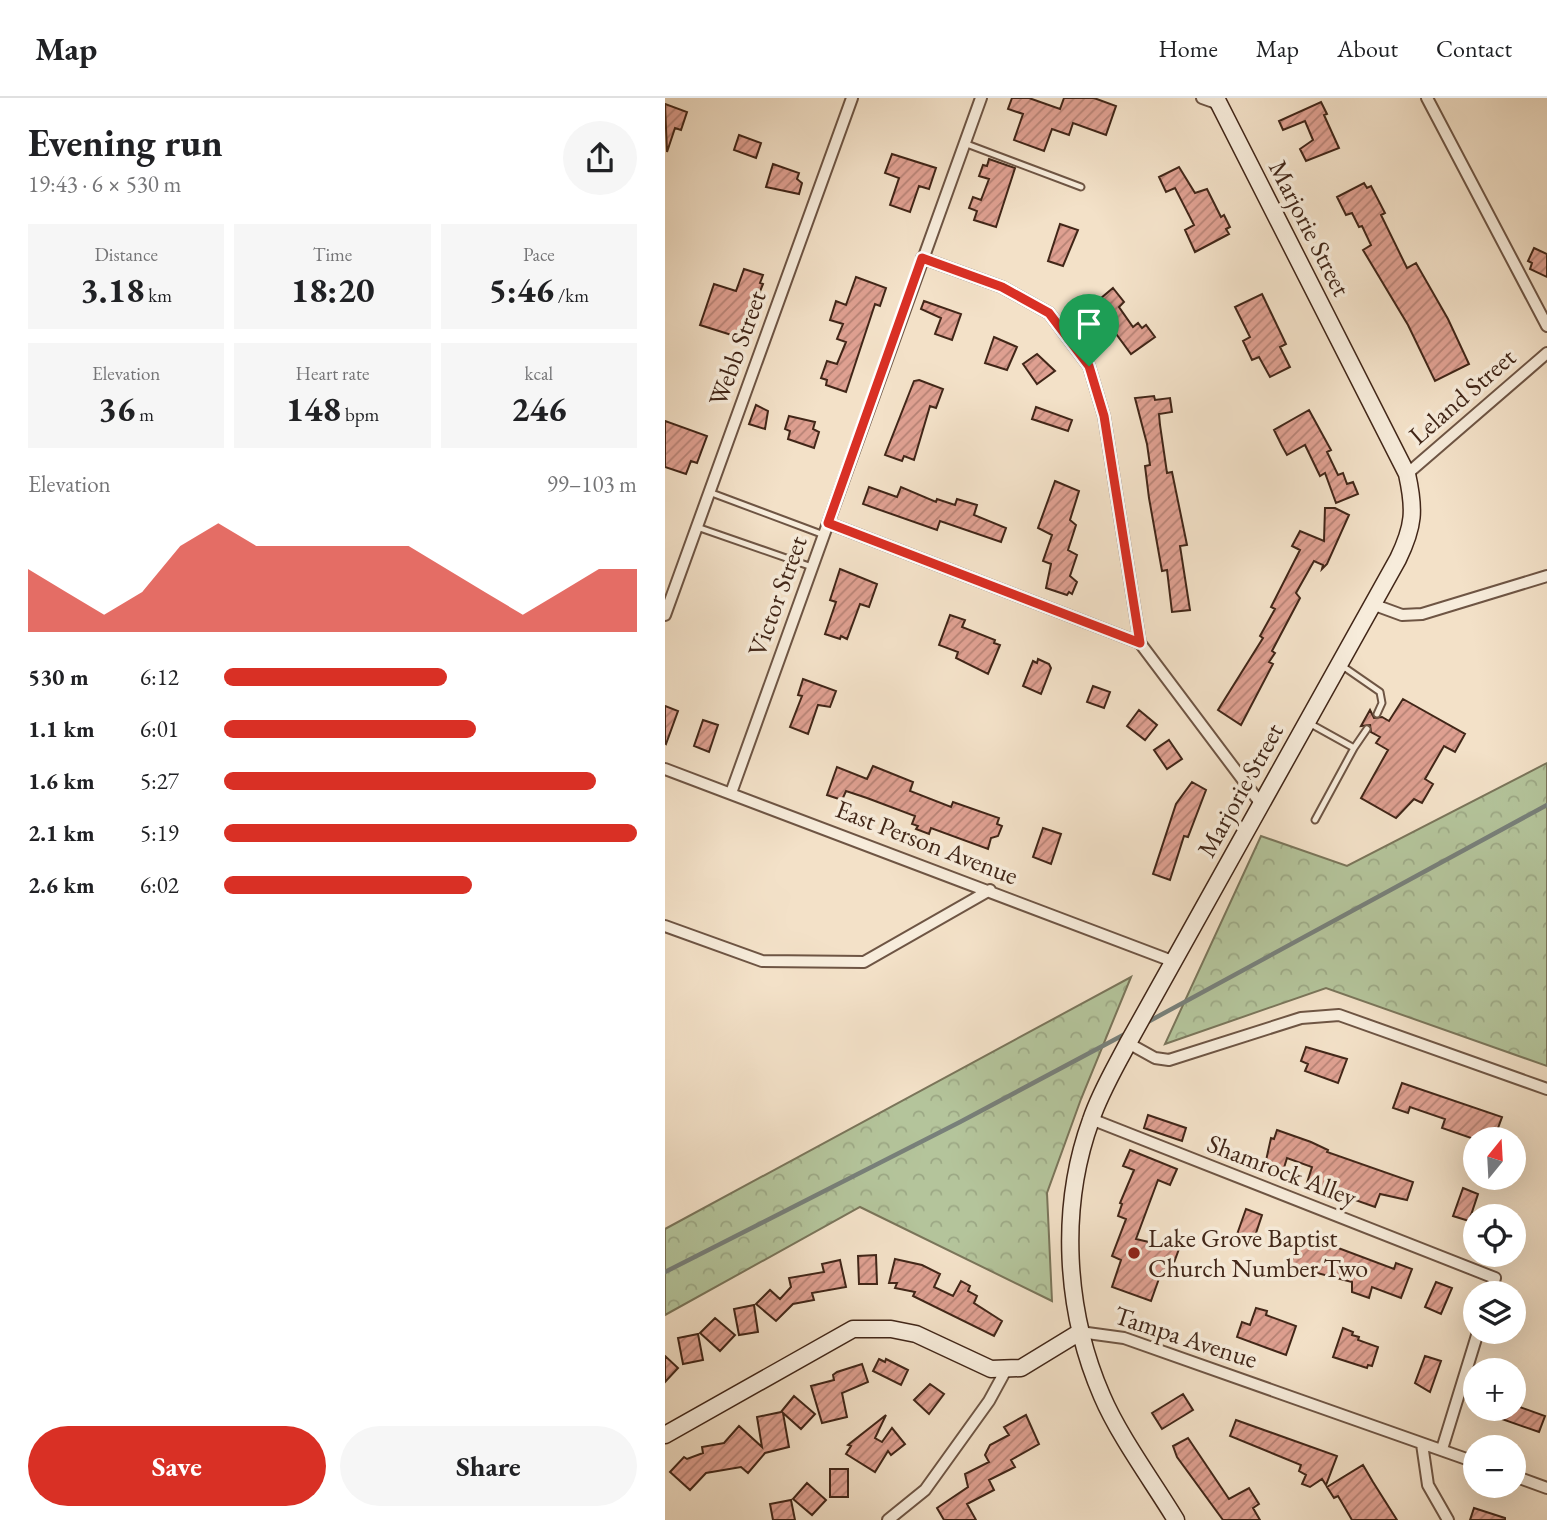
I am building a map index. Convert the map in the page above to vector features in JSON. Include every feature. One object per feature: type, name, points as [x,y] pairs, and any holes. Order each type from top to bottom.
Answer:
[{"type":"street","name":"Webb Street","points":[[665,615],[852,98]]},
{"type":"street","name":"Victor Street","points":[[731,793],[981,98]]},
{"type":"street","points":[[1202,98],[1218,101]]},
{"type":"street","points":[[1427,98],[1547,326]]},
{"type":"street","name":"Marjorie Street","points":[[1176,1520],[1103,1398],[1080,1332],[1071,1273],[1075,1180],[1091,1119],[1128,1043],[1339,664],[1412,527],[1412,495],[1407,474],[1218,101]]},
{"type":"street","points":[[922,258],[1002,287],[1049,313],[1089,366],[1104,416],[1140,643],[1261,804]]},
{"type":"street","name":"Leland Street","points":[[1407,474],[1547,353]]},
{"type":"street","points":[[826,529],[1140,643]]},
{"type":"street","points":[[1372,604],[1402,615],[1422,614],[1547,576]]},
{"type":"street","name":"East Person Avenue","points":[[665,769],[991,890],[1172,961]]},
{"type":"street","points":[[665,926],[762,961],[864,962],[991,890]]},
{"type":"street","points":[[1128,1043],[1155,1058],[1169,1060],[1301,1018],[1339,1015],[1547,1089]]},
{"type":"street","name":"Shamrock Alley","points":[[1091,1119],[1495,1278],[1494,1281]]},
{"type":"street","points":[[665,1436],[853,1329],[891,1329],[916,1334],[991,1369],[1007,1368]]},
{"type":"street","name":"Tampa Avenue","points":[[1007,1368],[1021,1368],[1080,1332],[1124,1338],[1463,1457]]},
{"type":"street","points":[[1442,1449],[1474,1344]]},
{"type":"street","points":[[888,1520],[925,1489],[989,1401],[1007,1368]]},
{"type":"street","points":[[1422,1444],[1427,1485],[1448,1520]]},
{"type":"street","points":[[1526,1480],[1547,1488]]},
{"type":"lane","points":[[964,143],[1081,187]]},
{"type":"lane","points":[[709,492],[826,529]]},
{"type":"lane","points":[[697,527],[812,567]]},
{"type":"lane","points":[[1339,664],[1380,692],[1382,703],[1377,714]]},
{"type":"lane","points":[[1307,722],[1354,748]]},
{"type":"lane","points":[[1315,820],[1367,729]]},
{"type":"green space","points":[[1547,763],[1547,1066],[1326,988],[1165,1044],[1261,836],[1347,866]]},
{"type":"green space","points":[[1131,977],[1081,1099],[1047,1193],[1052,1301],[860,1207],[665,1315],[665,1229]]},
{"type":"building","points":[[1012,98],[1029,98],[1060,109],[1064,98],[1094,98],[1116,106],[1106,135],[1073,123],[1069,135],[1052,129],[1044,151],[1014,140],[1023,114],[1008,109]]},
{"type":"building","points":[[1321,102],[1339,148],[1306,161],[1300,149],[1313,140],[1305,121],[1283,130],[1279,121]]},
{"type":"building","points":[[665,104],[687,112],[681,130],[675,128],[667,152]]},
{"type":"building","points":[[739,135],[761,143],[756,158],[734,150]]},
{"type":"building","points":[[892,154],[936,168],[929,189],[919,186],[910,212],[890,205],[899,178],[885,173]]},
{"type":"building","points":[[989,159],[1015,168],[996,227],[974,220],[977,211],[969,208],[973,197],[981,200],[989,179],[979,176],[983,165],[987,166]]},
{"type":"building","points":[[773,164],[799,173],[797,179],[802,183],[799,194],[766,187]]},
{"type":"building","points":[[1179,167],[1195,193],[1207,189],[1221,217],[1224,215],[1230,227],[1226,229],[1229,234],[1195,252],[1185,230],[1194,225],[1175,188],[1166,192],[1159,177]]},
{"type":"building","points":[[1364,183],[1367,188],[1371,186],[1385,213],[1381,215],[1407,268],[1416,263],[1448,319],[1469,364],[1435,381],[1408,325],[1363,250],[1371,245],[1362,226],[1359,227],[1352,213],[1346,215],[1337,197]]},
{"type":"building","points":[[1060,224],[1078,230],[1063,266],[1048,261]]},
{"type":"building","points":[[1534,248],[1547,254],[1547,277],[1530,269],[1532,263],[1528,261]]},
{"type":"building","points":[[744,269],[763,275],[760,283],[763,284],[741,338],[700,325],[714,284],[736,291]]},
{"type":"building","points":[[856,277],[886,288],[880,306],[875,304],[846,392],[826,385],[827,380],[821,378],[827,361],[837,364],[846,342],[837,339],[843,324],[830,320],[836,301],[846,305]]},
{"type":"building","points":[[1113,288],[1124,302],[1119,307],[1133,327],[1138,323],[1142,328],[1146,325],[1155,337],[1131,354],[1094,304]]},
{"type":"building","points":[[1262,294],[1286,344],[1280,347],[1290,367],[1270,377],[1259,357],[1252,360],[1243,341],[1250,337],[1235,307]]},
{"type":"building","points":[[924,301],[961,314],[952,340],[935,334],[941,318],[921,309]]},
{"type":"building","points":[[994,337],[1017,347],[1007,370],[985,363]]},
{"type":"building","points":[[1037,354],[1055,371],[1037,384],[1023,364]]},
{"type":"building","points":[[919,380],[943,389],[936,408],[930,406],[914,460],[904,456],[902,461],[885,455],[914,381]]},
{"type":"building","points":[[1154,396],[1155,400],[1170,398],[1172,412],[1159,414],[1160,425],[1167,473],[1172,472],[1187,545],[1180,546],[1190,610],[1172,612],[1167,570],[1162,571],[1149,498],[1145,466],[1150,465],[1135,398]]},
{"type":"building","points":[[756,405],[768,411],[765,429],[749,424]]},
{"type":"building","points":[[1036,407],[1072,420],[1068,431],[1032,419]]},
{"type":"building","points":[[1309,410],[1331,450],[1327,452],[1338,475],[1343,473],[1347,484],[1353,482],[1358,494],[1336,503],[1325,473],[1320,476],[1305,445],[1287,455],[1274,430]]},
{"type":"building","points":[[789,416],[815,422],[813,429],[819,432],[814,448],[788,439],[790,431],[785,429]]},
{"type":"building","points":[[665,421],[707,436],[697,463],[691,461],[686,474],[665,467]]},
{"type":"building","points":[[1055,481],[1079,491],[1070,520],[1076,525],[1068,550],[1077,555],[1070,576],[1077,582],[1072,594],[1069,592],[1067,595],[1046,588],[1051,564],[1043,561],[1052,535],[1038,528]]},
{"type":"building","points":[[869,487],[897,497],[901,487],[936,502],[937,499],[955,505],[957,499],[977,505],[974,515],[1006,528],[1001,542],[940,521],[937,530],[863,504]]},
{"type":"building","points":[[1325,508],[1335,508],[1349,515],[1327,564],[1322,569],[1323,565],[1314,561],[1296,593],[1300,598],[1272,651],[1275,653],[1269,662],[1273,664],[1241,725],[1218,710],[1263,638],[1260,636],[1275,609],[1271,607],[1300,550],[1292,546],[1300,531],[1324,541]]},
{"type":"building","points":[[840,569],[877,584],[869,607],[860,604],[847,639],[825,634],[836,602],[830,600]]},
{"type":"building","points":[[950,615],[965,620],[962,627],[995,640],[994,643],[1000,645],[988,674],[956,658],[958,652],[939,645]]},
{"type":"building","points":[[1038,659],[1049,664],[1051,668],[1041,694],[1023,686],[1033,661],[1037,663]]},
{"type":"building","points":[[803,679],[836,691],[830,707],[818,705],[808,734],[790,727],[802,696],[798,695]]},
{"type":"building","points":[[1093,686],[1110,692],[1104,708],[1087,702]]},
{"type":"building","points":[[1403,699],[1465,734],[1455,752],[1444,746],[1425,779],[1433,784],[1422,803],[1414,799],[1396,818],[1361,798],[1388,750],[1376,743],[1380,737],[1371,732],[1370,725],[1361,726],[1370,710],[1374,718],[1382,717],[1389,721]]},
{"type":"building","points":[[665,706],[678,711],[666,744],[665,743]]},
{"type":"building","points":[[1139,710],[1157,725],[1145,740],[1127,726]]},
{"type":"building","points":[[703,720],[718,725],[709,752],[694,746]]},
{"type":"building","points":[[1169,740],[1182,759],[1167,769],[1154,750]]},
{"type":"building","points":[[873,766],[913,782],[910,791],[951,807],[953,802],[999,818],[997,824],[1002,826],[998,836],[991,838],[988,849],[931,828],[929,834],[916,829],[918,826],[912,824],[915,816],[867,798],[846,791],[842,800],[827,795],[837,767],[867,779]]},
{"type":"building","points":[[1192,782],[1206,790],[1188,837],[1184,836],[1170,880],[1153,874],[1176,804]]},
{"type":"building","points":[[1043,828],[1061,834],[1051,864],[1033,857]]},
{"type":"building","points":[[1306,1047],[1347,1059],[1338,1083],[1305,1071],[1308,1064],[1301,1061]]},
{"type":"building","points":[[1402,1083],[1502,1117],[1498,1127],[1463,1127],[1463,1135],[1442,1128],[1445,1119],[1410,1107],[1408,1113],[1393,1108]]},
{"type":"building","points":[[1148,1115],[1186,1128],[1182,1141],[1144,1128]]},
{"type":"building","points":[[1277,1130],[1311,1142],[1328,1150],[1327,1152],[1413,1182],[1407,1200],[1380,1194],[1375,1207],[1307,1183],[1312,1167],[1287,1158],[1283,1171],[1265,1165],[1271,1138],[1274,1139]]},
{"type":"building","points":[[1130,1150],[1177,1169],[1170,1185],[1158,1180],[1136,1239],[1179,1249],[1169,1276],[1161,1273],[1151,1301],[1112,1287],[1121,1260],[1112,1256],[1126,1219],[1118,1216],[1122,1204],[1120,1203],[1134,1170],[1123,1166]]},
{"type":"building","points":[[1463,1188],[1478,1194],[1475,1204],[1463,1204],[1463,1219],[1453,1216]]},
{"type":"building","points":[[1246,1209],[1262,1215],[1252,1245],[1235,1240]]},
{"type":"building","points":[[1301,1234],[1394,1269],[1396,1263],[1412,1269],[1401,1298],[1372,1287],[1369,1298],[1352,1292],[1352,1282],[1290,1266]]},
{"type":"building","points":[[876,1255],[877,1284],[859,1284],[858,1256]]},
{"type":"building","points":[[895,1259],[922,1265],[940,1274],[934,1287],[953,1296],[961,1281],[970,1286],[968,1291],[977,1296],[974,1303],[1002,1321],[994,1336],[913,1296],[915,1292],[895,1288],[897,1283],[889,1283]]},
{"type":"building","points":[[840,1260],[846,1287],[812,1293],[814,1300],[793,1304],[776,1321],[756,1304],[770,1290],[780,1299],[791,1287],[789,1278],[824,1272],[822,1264]]},
{"type":"building","points":[[1436,1282],[1452,1288],[1441,1314],[1425,1307]]},
{"type":"building","points":[[754,1305],[758,1332],[739,1335],[734,1309]]},
{"type":"building","points":[[1256,1308],[1267,1311],[1266,1315],[1296,1326],[1286,1355],[1237,1337],[1242,1322],[1250,1325]]},
{"type":"building","points":[[715,1318],[735,1335],[720,1351],[700,1333]]},
{"type":"building","points":[[1343,1328],[1353,1332],[1352,1335],[1359,1337],[1358,1340],[1378,1347],[1372,1366],[1368,1365],[1367,1368],[1333,1357]]},
{"type":"building","points":[[698,1334],[703,1360],[683,1364],[678,1338]]},
{"type":"building","points":[[665,1356],[678,1368],[665,1382]]},
{"type":"building","points":[[1425,1356],[1441,1361],[1430,1392],[1415,1383]]},
{"type":"building","points":[[879,1359],[885,1362],[886,1359],[908,1370],[901,1385],[873,1371]]},
{"type":"building","points":[[862,1364],[868,1382],[842,1393],[847,1417],[822,1423],[811,1386],[834,1380],[833,1375],[837,1372]]},
{"type":"building","points":[[930,1384],[944,1394],[929,1414],[914,1400]]},
{"type":"building","points":[[1183,1394],[1193,1410],[1162,1429],[1152,1413]]},
{"type":"building","points":[[794,1396],[815,1414],[801,1429],[783,1413],[789,1447],[765,1453],[748,1473],[741,1467],[706,1473],[690,1490],[670,1472],[684,1457],[687,1459],[703,1453],[702,1447],[724,1443],[739,1426],[762,1447],[757,1417],[781,1412]]},
{"type":"building","points":[[1526,1409],[1545,1416],[1539,1432],[1507,1421],[1526,1421]]},
{"type":"building","points":[[886,1415],[875,1438],[882,1442],[892,1428],[905,1444],[891,1455],[888,1451],[875,1472],[846,1454],[851,1446],[848,1445]]},
{"type":"building","points":[[1026,1415],[1039,1444],[1011,1460],[1015,1467],[989,1480],[994,1490],[967,1504],[976,1520],[944,1520],[937,1508],[968,1487],[965,1474],[989,1462],[985,1455],[990,1445],[1009,1435],[1004,1427]]},
{"type":"building","points":[[1236,1420],[1337,1456],[1326,1485],[1322,1479],[1310,1487],[1302,1484],[1306,1475],[1299,1471],[1301,1465],[1230,1436]]},
{"type":"building","points":[[1188,1438],[1229,1499],[1249,1488],[1259,1504],[1253,1508],[1260,1520],[1223,1520],[1177,1457],[1173,1446]]},
{"type":"building","points":[[1363,1465],[1397,1520],[1352,1520],[1338,1496],[1334,1498],[1327,1487]]},
{"type":"building","points":[[830,1469],[848,1469],[848,1497],[830,1497]]},
{"type":"building","points":[[807,1483],[826,1500],[812,1515],[793,1499]]},
{"type":"building","points":[[791,1500],[795,1520],[773,1520],[770,1504]]},
{"type":"building","points":[[1474,1508],[1505,1518],[1505,1520],[1470,1520]]},
{"type":"waterway","points":[[1144,1024],[1547,805]]},
{"type":"waterway","points":[[665,1272],[960,1122],[1127,1033]]},
{"type":"place","name":"Lake Grove Baptist Church Number Two","points":[[1134,1253]]},
{"type":"route","points":[[922,258],[1002,287],[1049,313],[1089,366],[1104,416],[1140,643],[828,523],[922,258]]}]
